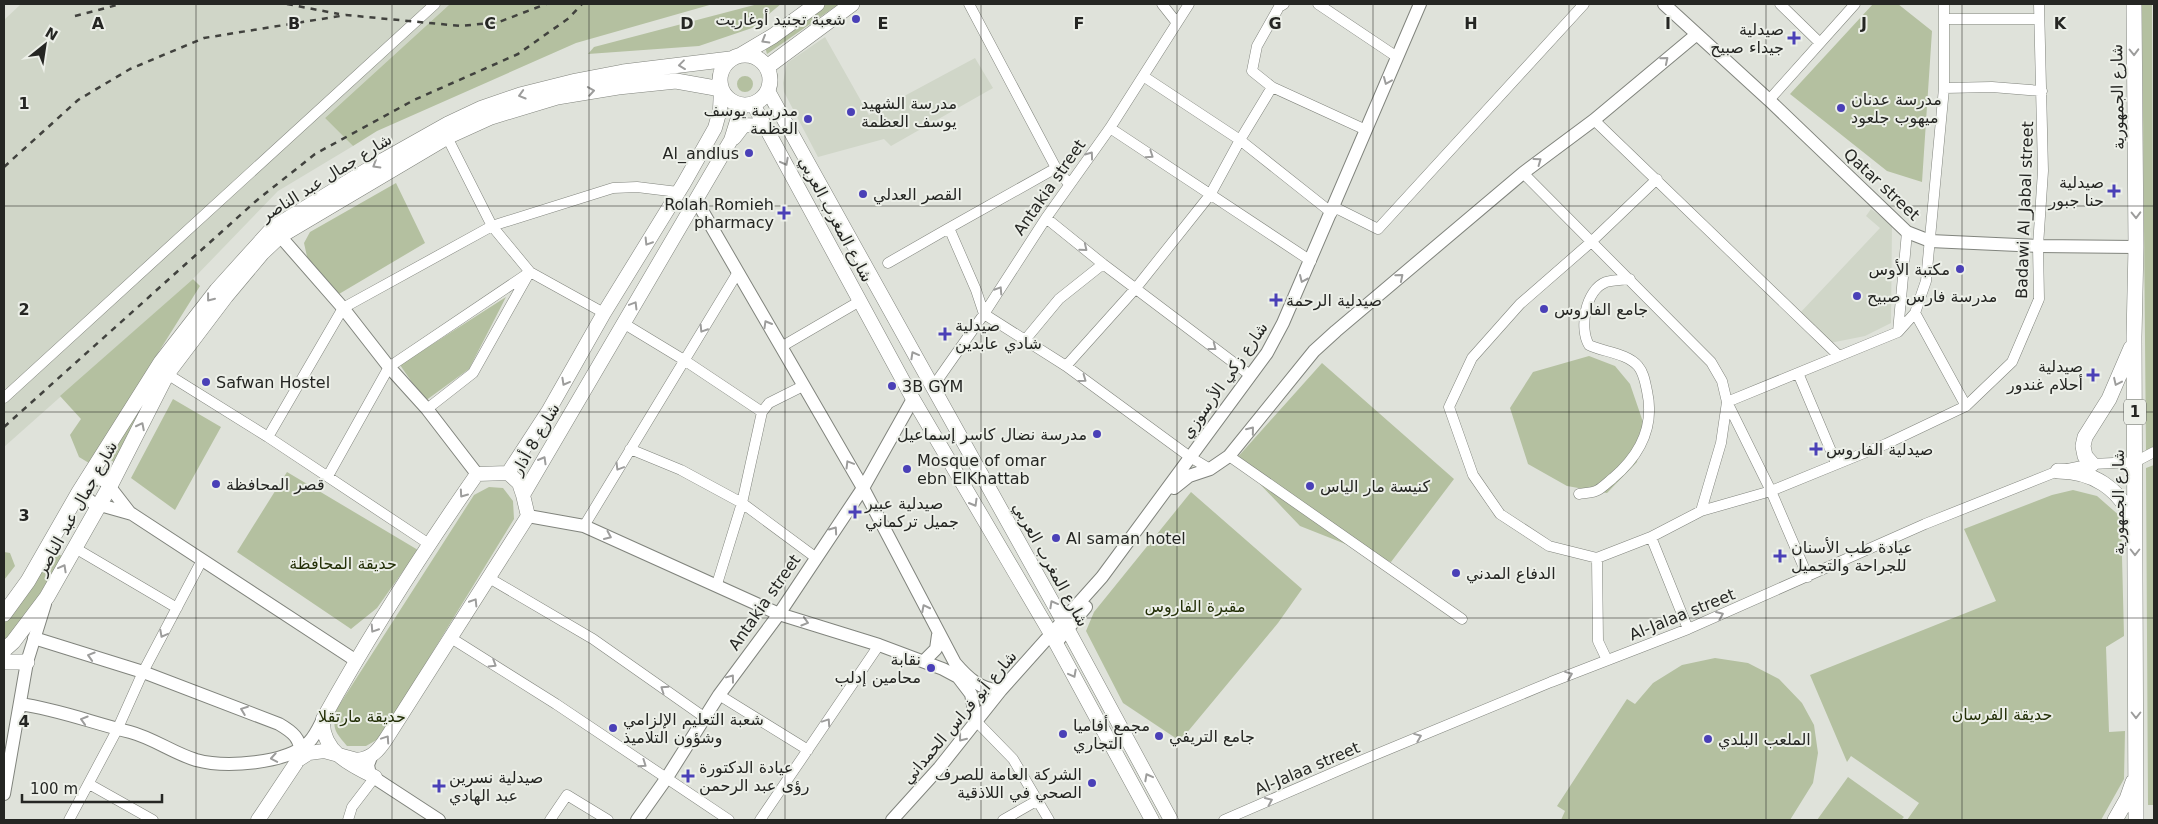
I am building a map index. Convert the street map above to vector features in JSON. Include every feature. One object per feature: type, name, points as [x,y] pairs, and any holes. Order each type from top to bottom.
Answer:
[{"type":"main road","points":[[508,472],[549,410],[604,313],[715,128],[720,110],[720,72],[736,57],[773,36],[817,4]]},
{"type":"main road","points":[[766,67],[852,4]]},
{"type":"main road","name":"شارع الجمهورية","points":[[2134,4],[2136,820]]},
{"type":"main road","points":[[721,90],[729,100],[748,105],[759,101],[768,91],[770,79],[766,67],[756,57],[736,57]]},
{"type":"main road","name":"شارع جمال عبد الناصر","points":[[4,614],[28,581],[79,492],[160,362],[217,290],[273,228],[384,160],[448,124],[482,108],[520,95],[576,81],[622,72],[736,57]]},
{"type":"main road","name":"شارع جمال عبد الناصر","points":[[4,650],[13,642],[47,597],[110,486],[167,374],[226,296],[280,236],[447,137],[490,117],[557,97],[618,87],[676,81],[721,90]]},
{"type":"main road","name":"شارع المغرب العربي","points":[[768,91],[1066,626],[1171,820]]},
{"type":"main road","name":"شارع المغرب العربي","points":[[748,105],[766,126],[913,399],[1053,639],[1152,820]]},
{"type":"main road","name":"شارع 8 أذار","points":[[528,516],[524,494],[732,140],[748,105]]},
{"type":"main road","points":[[732,140],[744,125],[766,126]]},
{"type":"main road","points":[[2092,464],[2085,456],[2083,446],[2085,437],[2116,384],[2134,337]]},
{"type":"main road","points":[[2058,471],[2077,472],[2103,483],[2124,502],[2135,528]]},
{"type":"main road","points":[[375,778],[331,749],[322,731],[323,719],[355,660],[429,544],[477,474],[508,472],[519,483],[524,494]]},
{"type":"main road","points":[[258,820],[300,754],[317,751],[357,760],[371,758],[386,739],[528,516]]},
{"type":"main road","points":[[4,662],[27,662]]},
{"type":"main road","points":[[2114,820],[2127,799],[2136,768]]},
{"type":"street","points":[[4,398],[436,4]]},
{"type":"street","points":[[968,4],[1056,168],[1069,184]]},
{"type":"street","points":[[1162,4],[1177,23]]},
{"type":"street","name":"Antakia street","points":[[932,388],[984,314],[1069,184],[1110,128],[1189,4]]},
{"type":"street","points":[[1284,4],[1279,7],[1257,46],[1252,71],[1272,87],[1366,130]]},
{"type":"street","points":[[1318,4],[1397,57]]},
{"type":"street","name":"شارع زكي الأرسوزي","points":[[1053,639],[1066,626],[1250,376],[1284,323],[1420,4]]},
{"type":"street","points":[[1143,76],[1240,140],[1333,210],[1378,229],[1584,4]]},
{"type":"street","points":[[1780,4],[1819,42]]},
{"type":"street","points":[[1769,100],[1855,4]]},
{"type":"street","points":[[1727,402],[1898,332],[1914,313],[1926,281],[1930,241],[1944,88],[1944,4]]},
{"type":"street","name":"Badawi Al_Jabal street","points":[[1597,558],[1652,537],[1701,511],[1771,491],[1886,444],[1966,406],[2012,362],[2039,299],[2038,246],[2043,171],[2039,4]]},
{"type":"street","name":"Qatar street","points":[[1668,5],[1908,232],[1930,241],[2038,246],[2136,247]]},
{"type":"street","points":[[1944,19],[2039,19]]},
{"type":"street","points":[[1066,626],[1176,486],[1188,476],[1210,469],[1229,456],[1314,351],[1523,173],[1594,120],[1697,34]]},
{"type":"street","points":[[1066,366],[1136,288],[1210,195],[1272,87]]},
{"type":"street","points":[[1944,88],[1992,87],[2042,91]]},
{"type":"street","points":[[1594,120],[1838,355]]},
{"type":"street","points":[[1110,128],[1311,260]]},
{"type":"street","points":[[447,137],[492,226],[530,272],[604,313]]},
{"type":"street","points":[[888,263],[1056,168]]},
{"type":"street","points":[[1523,173],[1590,243],[1630,279],[1711,362],[1722,381],[1727,402],[1771,491],[1808,577]]},
{"type":"street","points":[[1607,660],[1598,641],[1597,558],[1549,546],[1500,514],[1473,475],[1449,407],[1472,358],[1520,304],[1590,243],[1657,179]]},
{"type":"street","points":[[268,437],[343,308],[492,226],[613,188],[637,187],[678,192]]},
{"type":"street","points":[[696,200],[863,488],[938,634],[955,663],[962,672],[981,686],[991,690],[1001,690]]},
{"type":"street","points":[[1046,218],[1250,376]]},
{"type":"street","points":[[949,228],[976,290],[984,314],[1066,366],[1190,457],[1210,469]]},
{"type":"street","points":[[1898,332],[1908,232]]},
{"type":"street","points":[[280,236],[343,308],[389,367],[427,409],[477,474]]},
{"type":"street","points":[[1025,340],[1059,299],[1103,264]]},
{"type":"street","points":[[328,476],[389,367],[530,272]]},
{"type":"street","points":[[427,409],[473,374],[530,272]]},
{"type":"street","points":[[584,526],[738,272]]},
{"type":"street","points":[[1579,494],[1597,490],[1619,473],[1636,455],[1644,440],[1648,426],[1650,403],[1644,377],[1638,366],[1628,358],[1589,346],[1584,336],[1584,319],[1597,288],[1605,282],[1630,279]]},
{"type":"street","points":[[781,347],[860,301]]},
{"type":"street","points":[[1914,313],[1966,406]]},
{"type":"street","points":[[623,323],[684,360],[762,412]]},
{"type":"street","points":[[1798,373],[1836,463]]},
{"type":"street","points":[[167,374],[268,437],[429,544]]},
{"type":"street","points":[[717,584],[742,504],[762,412],[769,402],[803,386]]},
{"type":"street","name":"Antakia street","points":[[637,820],[666,779],[704,717],[779,614],[815,557],[863,488],[913,399]]},
{"type":"street","points":[[1701,511],[1721,443],[1727,402]]},
{"type":"street","points":[[630,449],[681,470],[742,504],[815,557]]},
{"type":"street","name":"Al-Jalaa street","points":[[1224,820],[1365,759],[1688,628],[1916,528],[2058,471],[2092,464],[2135,462],[2154,452]]},
{"type":"street","points":[[1229,456],[1462,619]]},
{"type":"street","points":[[90,474],[101,478],[110,486],[132,514]]},
{"type":"street","points":[[79,492],[88,500],[99,505],[132,514],[355,660]]},
{"type":"street","points":[[528,516],[584,526],[717,584],[779,614],[879,645],[924,661],[958,677],[972,694],[976,721],[1013,759],[1049,820]]},
{"type":"street","points":[[1652,537],[1688,628]]},
{"type":"street","points":[[75,548],[177,608]]},
{"type":"street","points":[[69,820],[117,730],[143,672],[202,560]]},
{"type":"street","points":[[489,578],[593,639],[704,717]]},
{"type":"street","points":[[4,794],[27,662],[47,597]]},
{"type":"street","points":[[924,661],[936,649],[938,634]]},
{"type":"street","points":[[34,638],[143,672],[279,724],[290,730],[298,739],[300,754]]},
{"type":"street","points":[[451,638],[556,704],[729,820]]},
{"type":"street","name":"شارع أبو فراس الحمداني","points":[[898,818],[1001,690],[1053,639]]},
{"type":"street","points":[[760,820],[879,645]]},
{"type":"street","points":[[719,695],[808,750]]},
{"type":"street","points":[[20,704],[41,707],[117,730],[131,732],[183,755],[210,763],[242,763],[267,760],[290,754],[300,754]]},
{"type":"street","points":[[300,754],[323,719]]},
{"type":"street","points":[[371,758],[370,775],[439,820]]},
{"type":"street","points":[[347,819],[352,807],[375,778]]},
{"type":"street","points":[[89,784],[153,820]]},
{"type":"street","points":[[550,820],[567,795],[608,820]]},
{"type":"street","points":[[1003,820],[1038,800]]},
{"type":"shaded area","points":[[21,4],[450,4],[325,118],[353,146],[278,191],[193,279],[4,447],[4,20]]},
{"type":"shaded area","points":[[825,37],[869,115],[975,58],[993,88],[891,146],[884,139],[818,157],[784,92],[783,83],[787,63]]},
{"type":"shaded area","points":[[1871,209],[1892,225],[1891,323],[1865,336],[1830,343],[1799,314],[1880,228],[1866,216]]},
{"type":"green space","points":[[450,4],[713,4],[576,43],[377,131],[353,146],[325,118]]},
{"type":"green space","points":[[758,4],[781,4],[752,28],[699,46],[588,54],[594,47]]},
{"type":"green space","points":[[825,4],[839,4],[767,54],[765,47]]},
{"type":"green space","points":[[1873,4],[1898,4],[1932,31],[1922,182],[1887,171],[1790,94]]},
{"type":"green space","points":[[2142,4],[2152,4],[2154,447],[2146,452]]},
{"type":"green space","points":[[742,76],[748,76],[753,81],[751,90],[742,92],[737,87],[737,81]]},
{"type":"green space","points":[[396,183],[425,243],[339,294],[308,261],[304,243],[310,232]]},
{"type":"green space","points":[[193,279],[200,286],[89,463],[79,457],[70,435],[81,419],[60,396]]},
{"type":"green space","points":[[506,297],[469,369],[425,401],[400,365]]},
{"type":"green space","points":[[1589,356],[1615,366],[1630,384],[1643,422],[1637,462],[1607,493],[1567,486],[1528,464],[1510,408],[1533,372]]},
{"type":"green space","points":[[1322,363],[1454,479],[1391,562],[1300,526],[1236,459]]},
{"type":"green space","points":[[159,379],[114,462],[107,458]]},
{"type":"green space","points":[[173,399],[221,427],[175,510],[131,478]]},
{"type":"green space","points":[[2154,465],[2154,805],[2148,805],[2146,468]]},
{"type":"green space","name":"حديقة المحافظة","points":[[287,472],[418,550],[377,608],[351,629],[237,552]]},
{"type":"green space","name":"حديقة مارتقلا","points":[[489,487],[503,488],[513,501],[514,519],[380,738],[366,746],[347,746],[336,730],[334,722],[336,710],[474,495]]},
{"type":"green space","name":"حديقة الفرسان","points":[[2073,490],[2097,496],[2121,517],[2124,636],[2106,647],[2109,732],[2125,731],[2124,779],[2101,820],[1907,820],[1919,803],[1851,756],[1847,762],[1810,675],[1996,601],[1964,529],[2052,495]]},
{"type":"green space","name":"مقبرة الفاروس","points":[[1191,492],[1302,589],[1278,623],[1180,741],[1123,703],[1086,631],[1094,612]]},
{"type":"green space","points":[[53,551],[62,556],[24,621],[4,643],[4,620]]},
{"type":"green space","points":[[4,552],[10,553],[15,566],[4,580]]},
{"type":"green space","name":"الملعب البلدي","points":[[1715,658],[1748,663],[1779,679],[1802,703],[1814,725],[1818,753],[1813,783],[1790,820],[1561,820],[1565,811],[1557,806],[1627,699],[1635,704],[1653,683],[1682,665]]},
{"type":"green space","points":[[1848,777],[1904,817],[1901,820],[1817,820]]},
{"type":"railway","points":[[75,16],[121,4]]},
{"type":"railway","points":[[287,4],[339,14]]},
{"type":"railway","points":[[4,167],[78,100],[130,69],[204,38],[346,15],[461,26],[499,22],[546,4]]},
{"type":"railway","points":[[4,427],[256,201],[315,154],[414,100],[518,54],[569,18],[582,4]]},
{"type":"place","name":"شعبة تجنيد أوغاريت","points":[[856,19]]},
{"type":"place","name":"صيدلية جيداء صبيح","points":[[1794,38]]},
{"type":"place","name":"مدرسة عدنان ميهوب جلعود","points":[[1841,108]]},
{"type":"place","name":"مدرسة الشهيد يوسف العظمة","points":[[851,112]]},
{"type":"place","name":"مدرسة يوسف العظمة","points":[[808,119]]},
{"type":"place","name":"Al_andlus","points":[[749,153]]},
{"type":"place","name":"صيدلية حنا جبور","points":[[2114,191]]},
{"type":"place","name":"القصر العدلي","points":[[863,194]]},
{"type":"place","name":"Rolah Romieh pharmacy","points":[[784,213]]},
{"type":"place","name":"مكتبة الأوس","points":[[1960,269]]},
{"type":"place","name":"مدرسة فارس صبيح","points":[[1857,296]]},
{"type":"place","name":"صيدلية الرحمة","points":[[1276,300]]},
{"type":"place","name":"جامع الفاروس","points":[[1544,309]]},
{"type":"place","name":"صيدلية شادي عابدين","points":[[945,334]]},
{"type":"place","name":"صيدلية أحلام غندور","points":[[2093,375]]},
{"type":"place","name":"Safwan Hostel","points":[[206,382]]},
{"type":"place","name":"3B GYM","points":[[892,386]]},
{"type":"place","name":"مدرسة نضال كاسر إسماعيل","points":[[1097,434]]},
{"type":"place","name":"صيدلية الفاروس","points":[[1816,449]]},
{"type":"place","name":"Mosque of omar ebn ElKhattab","points":[[907,469]]},
{"type":"place","name":"قصر المحافظة","points":[[216,484]]},
{"type":"place","name":"كنيسة مار الياس","points":[[1310,486]]},
{"type":"place","name":"صيدلية عبير جميل تركماني","points":[[855,512]]},
{"type":"place","name":"Al saman hotel","points":[[1056,538]]},
{"type":"place","name":"عيادة طب الأسنان للجراحة والتجميل","points":[[1780,556]]},
{"type":"place","name":"الدفاع المدني","points":[[1456,573]]},
{"type":"place","name":"نقابة محامين إدلب","points":[[931,668]]},
{"type":"place","name":"شعبة التعليم الإلزامي وشؤون التلاميذ","points":[[613,728]]},
{"type":"place","name":"مجمع أفاميا التجاري","points":[[1063,734]]},
{"type":"place","name":"جامع التريفي","points":[[1159,736]]},
{"type":"place","name":"الملعب البلدي","points":[[1708,739]]},
{"type":"place","name":"عيادة الدكتورة رؤى عبد الرحمن","points":[[688,776]]},
{"type":"place","name":"الشركة العامة للصرف الصحي في اللاذقية","points":[[1092,783]]},
{"type":"place","name":"صيدلية نسرين عبد الهادي","points":[[439,786]]}]
